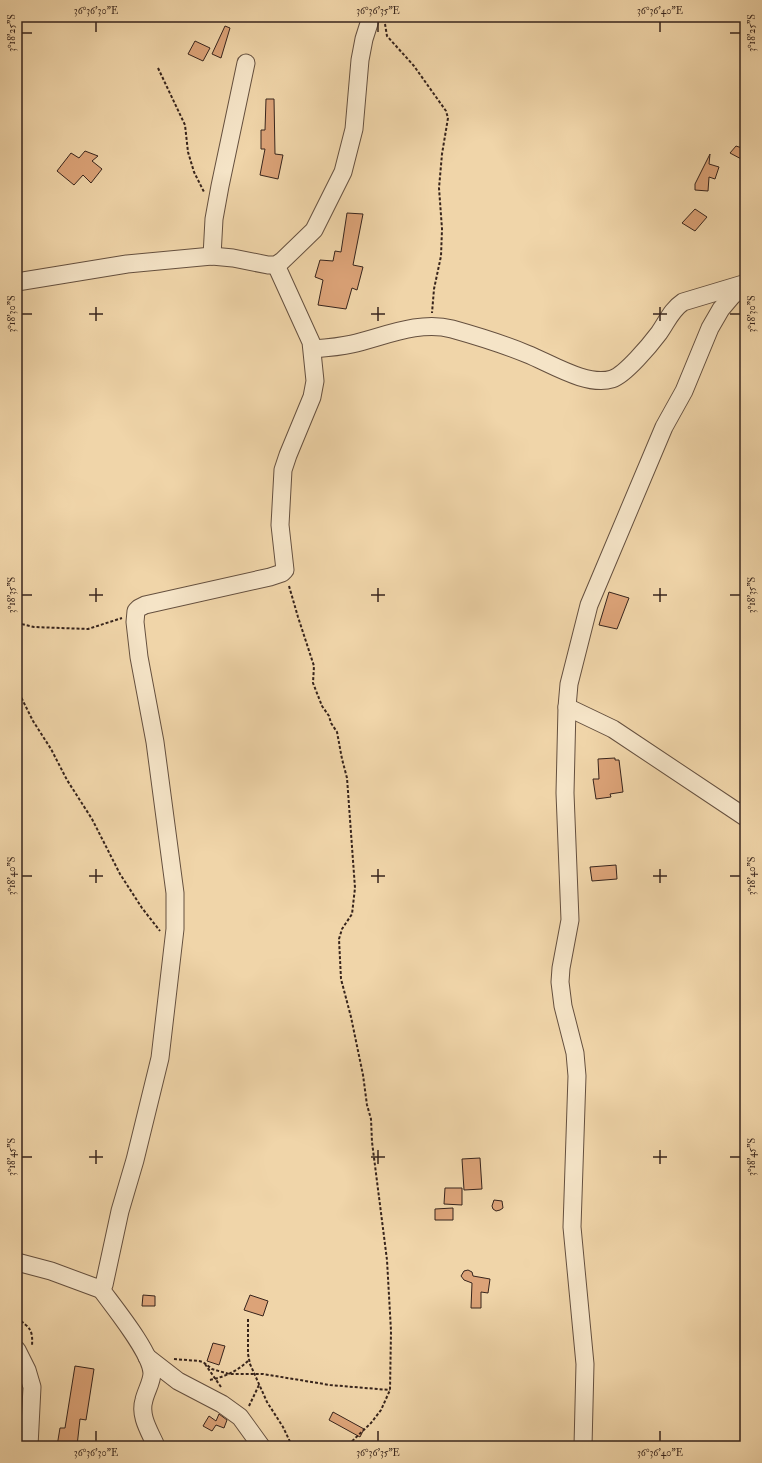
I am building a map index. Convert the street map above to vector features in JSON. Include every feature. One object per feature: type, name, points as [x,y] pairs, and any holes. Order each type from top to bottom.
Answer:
[{"type":"street","points":[[17,282],[127,264],[212,256],[234,258],[268,265],[276,265],[282,261],[314,230],[343,172],[354,129],[360,60],[364,39],[378,19]]},
{"type":"street","points":[[212,256],[214,219],[246,63]]},
{"type":"street","points":[[100,1288],[104,1285],[120,1211],[160,1058],[175,929],[174,893],[155,742],[134,622],[136,611],[145,605],[270,577],[282,573],[285,570],[280,525],[284,470],[288,455],[312,398],[315,381],[313,349],[310,338],[276,265]]},
{"type":"street","points":[[313,349],[334,348],[350,345],[412,328],[431,326],[450,328],[526,353],[582,378],[603,381],[621,375],[659,332],[673,310],[683,302],[745,284]]},
{"type":"street","points":[[583,1446],[585,1364],[572,1227],[577,1076],[575,1053],[560,982],[561,968],[570,920],[565,793],[569,684],[589,605],[664,427],[684,391],[710,328],[721,309],[745,284]]},
{"type":"street","points":[[567,707],[613,729],[745,816]]},
{"type":"street","points":[[17,1262],[51,1271],[100,1288],[149,1358],[178,1380],[222,1404],[241,1420],[261,1446]]},
{"type":"street","points":[[17,1350],[27,1370],[32,1387],[29,1446]]},
{"type":"street","points":[[149,1358],[152,1372],[142,1409],[145,1421],[156,1446]]},
{"type":"path","points":[[378,19],[387,36],[414,66],[446,111],[448,118],[442,154],[439,188],[442,229],[441,256],[434,289],[431,326]]},
{"type":"path","points":[[158,68],[183,120],[188,152],[194,172],[205,194]]},
{"type":"path","points":[[285,570],[314,666],[312,683],[322,706],[337,732],[347,778],[355,888],[352,914],[340,933],[339,957],[341,979],[351,1017],[371,1120],[372,1142],[387,1260],[391,1331],[390,1390],[381,1410],[371,1423],[347,1446]]},
{"type":"path","points":[[17,623],[34,627],[88,629],[105,624],[136,611]]},
{"type":"path","points":[[17,689],[33,721],[51,749],[67,780],[92,819],[120,874],[142,908],[172,948]]},
{"type":"path","points":[[248,1319],[248,1360],[267,1402],[283,1427],[292,1446]]},
{"type":"path","points":[[149,1358],[182,1359],[203,1362],[212,1369],[229,1374],[263,1374],[330,1385],[390,1390]]},
{"type":"path","points":[[207,1381],[229,1374],[240,1368],[248,1360]]},
{"type":"path","points":[[203,1362],[215,1379]]},
{"type":"path","points":[[241,1420],[259,1385]]},
{"type":"building","points":[[225,26],[230,28],[221,58],[212,54]]},
{"type":"building","points":[[195,41],[210,48],[203,61],[188,54]]},
{"type":"building","points":[[266,99],[274,99],[275,154],[283,155],[278,179],[260,175],[265,149],[261,149],[261,130],[265,130]]},
{"type":"building","points":[[736,146],[745,149],[745,161],[730,153]]},
{"type":"building","points":[[85,151],[98,156],[92,161],[102,169],[91,183],[83,175],[74,185],[57,171],[71,153],[79,158]]},
{"type":"building","points":[[710,154],[709,164],[719,167],[715,179],[709,177],[708,191],[695,190],[695,184]]},
{"type":"building","points":[[695,209],[707,217],[695,231],[682,223]]},
{"type":"building","points":[[347,213],[363,214],[353,265],[363,267],[357,290],[352,288],[346,309],[318,305],[323,280],[315,277],[320,260],[333,261],[335,251],[341,252]]},
{"type":"building","points":[[609,592],[629,598],[617,629],[599,625]]},
{"type":"building","points":[[615,758],[615,760],[619,760],[623,792],[610,794],[611,797],[596,799],[593,779],[599,779],[598,759]]},
{"type":"building","points":[[616,865],[617,879],[592,881],[590,867]]},
{"type":"building","points":[[480,1158],[482,1189],[464,1190],[462,1159]]},
{"type":"building","points":[[445,1188],[462,1188],[462,1205],[444,1204]]},
{"type":"building","points":[[494,1200],[502,1201],[503,1208],[496,1211],[493,1209],[492,1206]]},
{"type":"building","points":[[453,1208],[453,1220],[435,1220],[435,1209]]},
{"type":"building","points":[[468,1270],[472,1272],[473,1276],[490,1279],[488,1293],[481,1292],[481,1308],[471,1308],[472,1283],[464,1280],[461,1276],[464,1271]]},
{"type":"building","points":[[143,1295],[155,1296],[155,1306],[142,1306]]},
{"type":"building","points":[[250,1295],[268,1301],[263,1316],[244,1310]]},
{"type":"building","points":[[213,1343],[225,1346],[219,1365],[207,1361]]},
{"type":"building","points":[[75,1366],[94,1369],[86,1420],[80,1419],[77,1446],[57,1446],[60,1428],[65,1428]]},
{"type":"building","points":[[333,1412],[364,1429],[360,1437],[329,1420]]},
{"type":"building","points":[[219,1414],[227,1420],[224,1428],[216,1425],[212,1431],[203,1426],[209,1416],[216,1421]]}]
